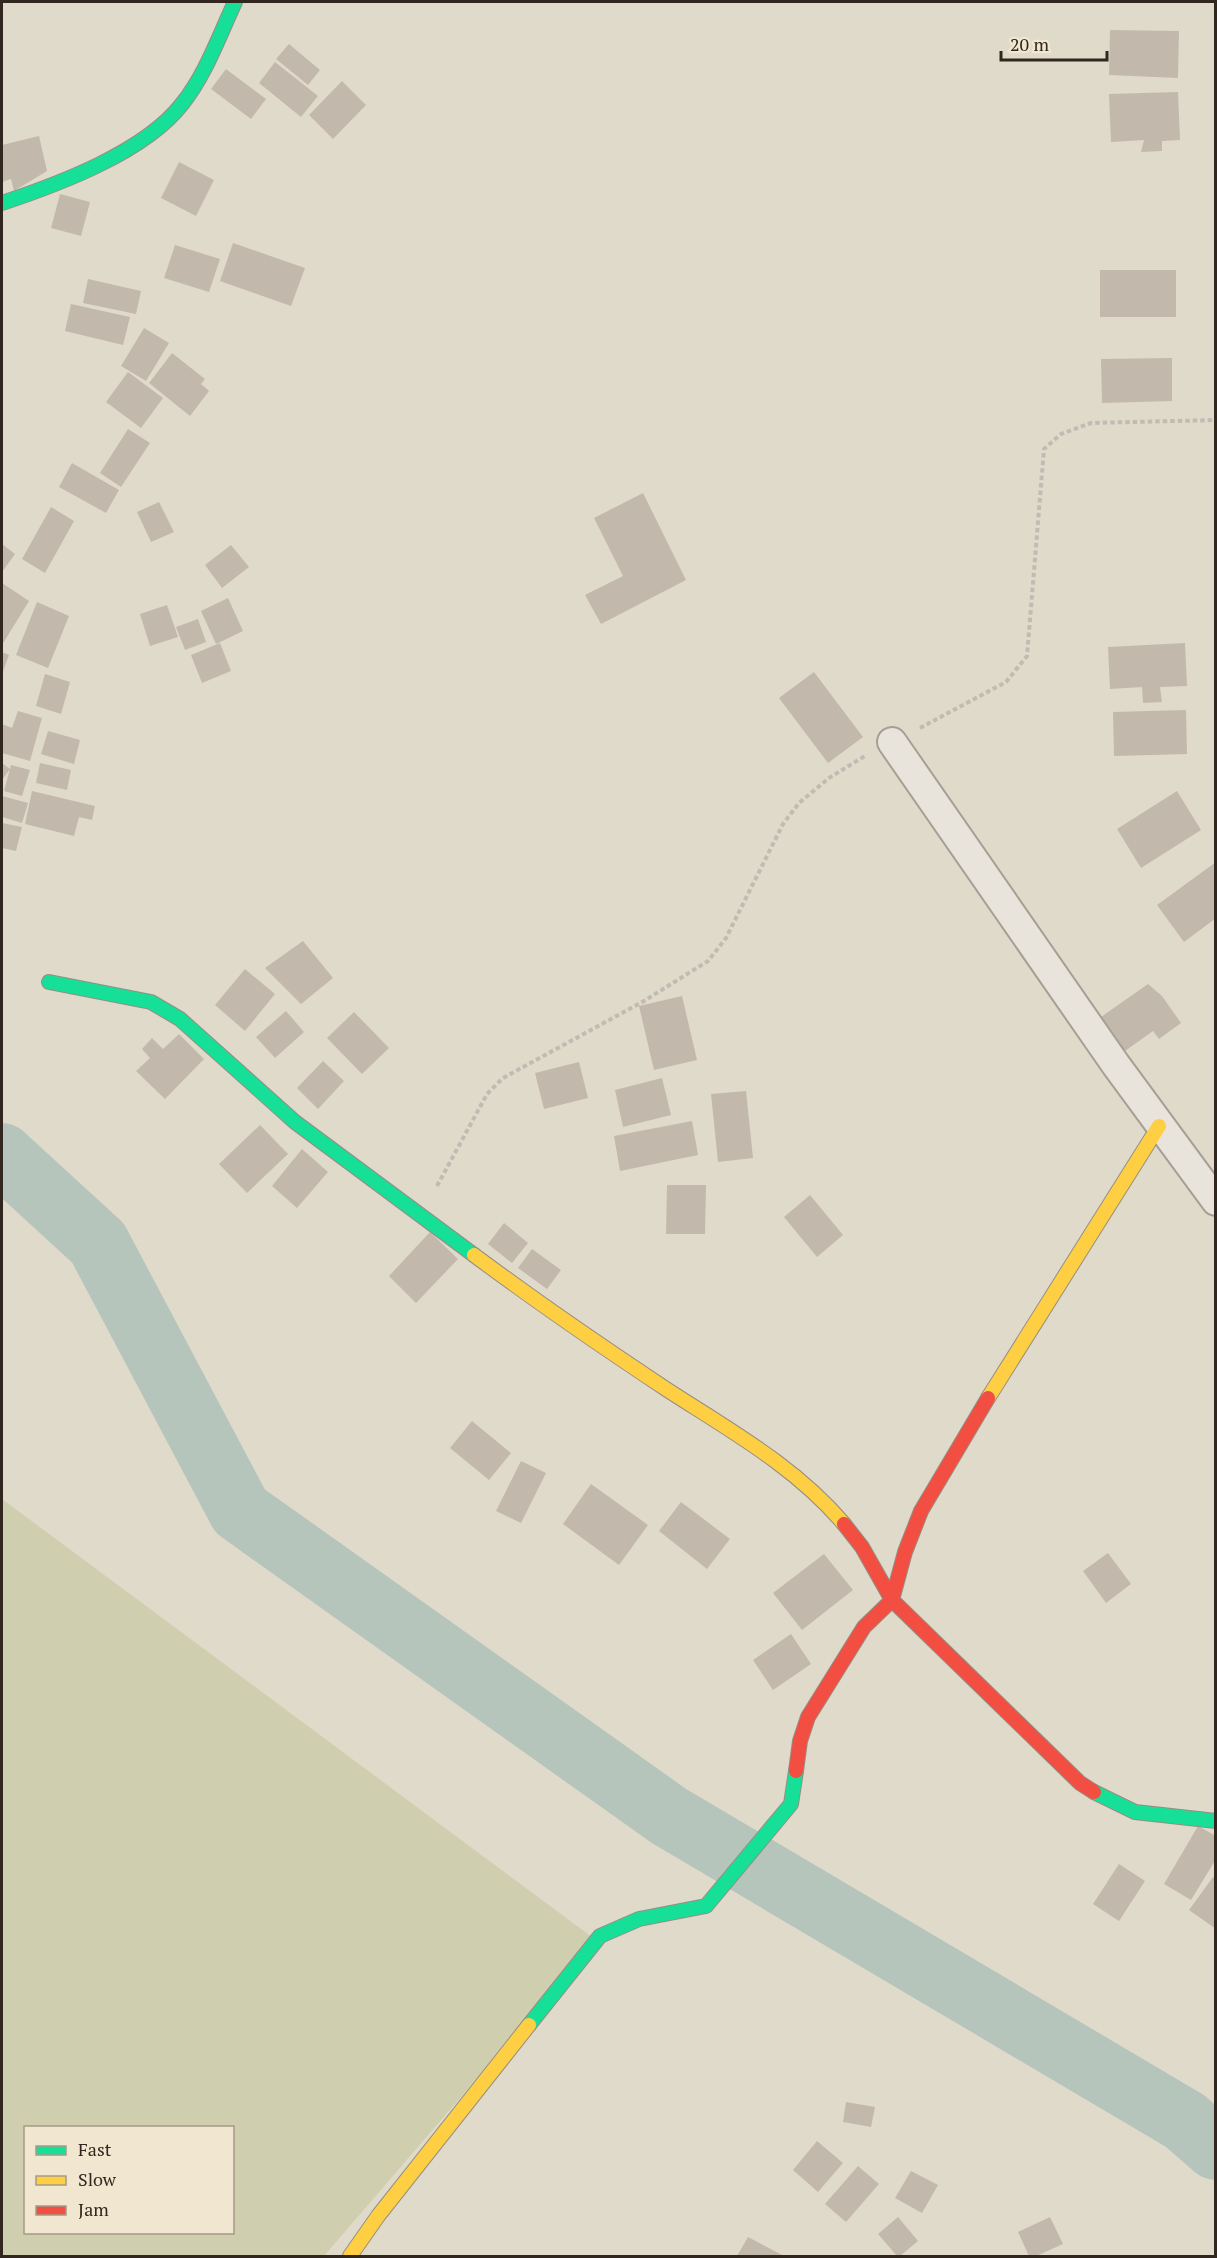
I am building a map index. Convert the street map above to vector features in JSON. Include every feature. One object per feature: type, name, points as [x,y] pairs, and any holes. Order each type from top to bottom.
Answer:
[{"type":"street","points":[[2,203],[36,191],[149,136],[172,116],[191,92],[235,2]]},
{"type":"street","points":[[892,742],[1159,1126],[1215,1201]]},
{"type":"street","points":[[49,982],[151,1002],[180,1018],[295,1122],[604,1347],[786,1467],[821,1497],[862,1547],[892,1600],[1080,1783],[1114,1804],[1133,1812],[1172,1819],[1215,1821]]},
{"type":"street","points":[[350,2256],[378,2216],[600,1936],[615,1925],[634,1918],[689,1911],[706,1906],[790,1804],[800,1742],[808,1717],[864,1627],[892,1600],[905,1551],[921,1511],[943,1470],[1159,1126]]},
{"type":"path","points":[[422,1215],[487,1094],[503,1078],[644,1001],[708,961],[726,938],[783,824],[799,803],[829,778],[1006,682],[1027,656],[1044,449],[1061,434],[1091,423],[1215,420]]},
{"type":"green space","points":[[2,1499],[596,1940],[324,2256],[2,2256]]},
{"type":"building","points":[[1110,30],[1179,31],[1178,78],[1109,75]]},
{"type":"building","points":[[289,44],[320,70],[308,85],[276,59]]},
{"type":"building","points":[[275,62],[318,96],[301,117],[259,83]]},
{"type":"building","points":[[226,69],[266,99],[251,119],[211,89]]},
{"type":"building","points":[[342,81],[366,105],[333,139],[309,115]]},
{"type":"building","points":[[1178,92],[1180,140],[1162,141],[1162,151],[1141,152],[1144,140],[1111,142],[1109,94]]},
{"type":"building","points":[[39,136],[47,171],[14,191],[11,179],[2,182],[2,145]]},
{"type":"building","points":[[179,162],[214,180],[196,216],[161,198]]},
{"type":"building","points":[[60,194],[90,202],[81,236],[51,228]]},
{"type":"building","points":[[233,243],[305,268],[291,306],[220,281]]},
{"type":"building","points":[[175,245],[220,259],[209,292],[164,278]]},
{"type":"building","points":[[1100,270],[1176,270],[1176,317],[1100,317]]},
{"type":"building","points":[[88,279],[141,291],[136,314],[83,303]]},
{"type":"building","points":[[71,304],[130,317],[123,345],[65,331]]},
{"type":"building","points":[[144,328],[169,343],[146,381],[121,366]]},
{"type":"building","points":[[172,353],[205,379],[201,384],[209,391],[190,416],[149,383]]},
{"type":"building","points":[[1172,358],[1172,401],[1102,403],[1101,359]]},
{"type":"building","points":[[128,372],[163,398],[141,428],[106,402]]},
{"type":"building","points":[[128,429],[150,443],[121,487],[100,473]]},
{"type":"building","points":[[72,463],[119,490],[106,513],[59,487]]},
{"type":"building","points":[[643,493],[686,580],[601,624],[585,595],[623,576],[594,518]]},
{"type":"building","points":[[159,502],[174,532],[151,542],[137,512]]},
{"type":"building","points":[[51,507],[74,521],[45,573],[22,559]]},
{"type":"building","points":[[2,544],[15,554],[2,572]]},
{"type":"building","points":[[231,545],[249,567],[222,588],[205,565]]},
{"type":"building","points":[[2,583],[29,601],[2,645]]},
{"type":"building","points":[[228,598],[243,631],[216,644],[201,611]]},
{"type":"building","points":[[37,602],[69,616],[48,668],[16,655]]},
{"type":"building","points":[[167,605],[178,637],[150,646],[140,614]]},
{"type":"building","points":[[198,619],[206,642],[185,650],[176,627]]},
{"type":"building","points":[[220,643],[231,671],[202,683],[191,655]]},
{"type":"building","points":[[1185,643],[1187,686],[1160,687],[1162,702],[1143,703],[1142,687],[1110,689],[1108,647]]},
{"type":"building","points":[[2,652],[9,655],[2,674]]},
{"type":"building","points":[[814,672],[863,737],[828,763],[779,698]]},
{"type":"building","points":[[45,674],[70,682],[61,714],[36,706]]},
{"type":"building","points":[[1186,710],[1187,754],[1114,756],[1113,712]]},
{"type":"building","points":[[18,711],[42,718],[30,761],[2,753],[2,724],[12,728]]},
{"type":"building","points":[[48,731],[80,740],[74,764],[41,754]]},
{"type":"building","points":[[2,763],[10,769],[2,780]]},
{"type":"building","points":[[40,763],[71,770],[67,790],[36,783]]},
{"type":"building","points":[[11,765],[30,770],[22,796],[4,791]]},
{"type":"building","points":[[32,791],[95,806],[92,820],[79,817],[74,836],[25,824]]},
{"type":"building","points":[[1177,791],[1201,830],[1141,868],[1117,829]]},
{"type":"building","points":[[2,796],[28,803],[22,823],[2,817]]},
{"type":"building","points":[[2,823],[22,827],[16,851],[2,848]]},
{"type":"building","points":[[1216,862],[1216,918],[1184,942],[1157,905]]},
{"type":"building","points":[[303,941],[333,978],[301,1004],[265,968]]},
{"type":"building","points":[[245,969],[275,994],[245,1031],[215,1005]]},
{"type":"building","points":[[1148,984],[1162,996],[1181,1023],[1159,1039],[1153,1031],[1125,1051],[1101,1017]]},
{"type":"building","points":[[682,996],[697,1060],[654,1070],[639,1006]]},
{"type":"building","points":[[286,1011],[304,1032],[275,1058],[256,1037]]},
{"type":"building","points":[[354,1012],[389,1048],[362,1074],[327,1038]]},
{"type":"building","points":[[179,1034],[204,1059],[165,1099],[136,1071],[150,1058],[142,1049],[152,1038],[163,1049]]},
{"type":"building","points":[[323,1061],[344,1081],[318,1109],[297,1088]]},
{"type":"building","points":[[579,1062],[588,1098],[544,1109],[535,1073]]},
{"type":"building","points":[[662,1078],[671,1115],[623,1127],[615,1090]]},
{"type":"building","points":[[746,1091],[753,1158],[718,1162],[711,1094]]},
{"type":"building","points":[[692,1121],[698,1155],[620,1171],[614,1136]]},
{"type":"building","points":[[260,1125],[288,1154],[247,1193],[219,1164]]},
{"type":"building","points":[[302,1149],[328,1172],[297,1208],[272,1186]]},
{"type":"building","points":[[667,1185],[706,1185],[705,1234],[666,1234]]},
{"type":"building","points":[[810,1195],[843,1235],[817,1257],[784,1217]]},
{"type":"building","points":[[504,1223],[528,1243],[512,1263],[488,1244]]},
{"type":"building","points":[[430,1232],[458,1259],[416,1303],[389,1276]]},
{"type":"building","points":[[532,1249],[561,1270],[547,1289],[518,1268]]},
{"type":"building","points":[[472,1421],[511,1453],[489,1480],[450,1448]]},
{"type":"building","points":[[521,1461],[546,1473],[521,1523],[496,1511]]},
{"type":"building","points":[[591,1484],[648,1525],[619,1565],[563,1524]]},
{"type":"building","points":[[681,1502],[730,1539],[707,1569],[659,1531]]},
{"type":"building","points":[[1108,1553],[1131,1584],[1106,1603],[1083,1571]]},
{"type":"building","points":[[824,1554],[853,1590],[802,1630],[773,1593]]},
{"type":"building","points":[[791,1634],[811,1664],[773,1690],[753,1660]]},
{"type":"building","points":[[1198,1826],[1216,1836],[1216,1859],[1191,1900],[1164,1884]]},
{"type":"building","points":[[1119,1864],[1145,1881],[1119,1921],[1093,1904]]},
{"type":"building","points":[[1213,1877],[1216,1879],[1216,1929],[1189,1910]]},
{"type":"building","points":[[846,2102],[875,2107],[871,2127],[843,2122]]},
{"type":"building","points":[[817,2141],[843,2163],[818,2192],[793,2170]]},
{"type":"building","points":[[858,2166],[879,2184],[846,2222],[825,2204]]},
{"type":"building","points":[[911,2171],[938,2185],[922,2213],[895,2198]]},
{"type":"building","points":[[898,2217],[918,2241],[900,2256],[897,2256],[878,2234]]},
{"type":"building","points":[[1050,2217],[1063,2244],[1036,2256],[1029,2256],[1018,2232]]},
{"type":"building","points":[[748,2237],[784,2256],[737,2256]]},
{"type":"waterway","points":[[2,1155],[98,1243],[240,1511],[669,1816],[1185,2121],[1216,2148]]},
{"type":"traffic: fast","points":[[2,203],[100,164],[146,137],[166,121],[182,104],[198,80],[235,2]]},
{"type":"traffic: fast","points":[[49,982],[151,1002],[180,1019],[295,1122],[474,1255]]},
{"type":"traffic: fast","points":[[529,2025],[600,1936],[639,1919],[706,1906],[791,1804],[796,1771]]},
{"type":"traffic: fast","points":[[1094,1792],[1135,1812],[1216,1821]]},
{"type":"traffic: slow","points":[[988,1398],[1159,1126]]},
{"type":"traffic: slow","points":[[474,1255],[593,1340],[760,1450],[804,1484],[844,1524]]},
{"type":"traffic: slow","points":[[350,2256],[378,2216],[529,2025]]},
{"type":"traffic: jam","points":[[796,1771],[800,1741],[808,1717],[864,1627],[892,1600],[905,1552],[921,1511],[988,1398]]},
{"type":"traffic: jam","points":[[844,1524],[862,1547],[892,1600],[1080,1783],[1094,1792]]}]
